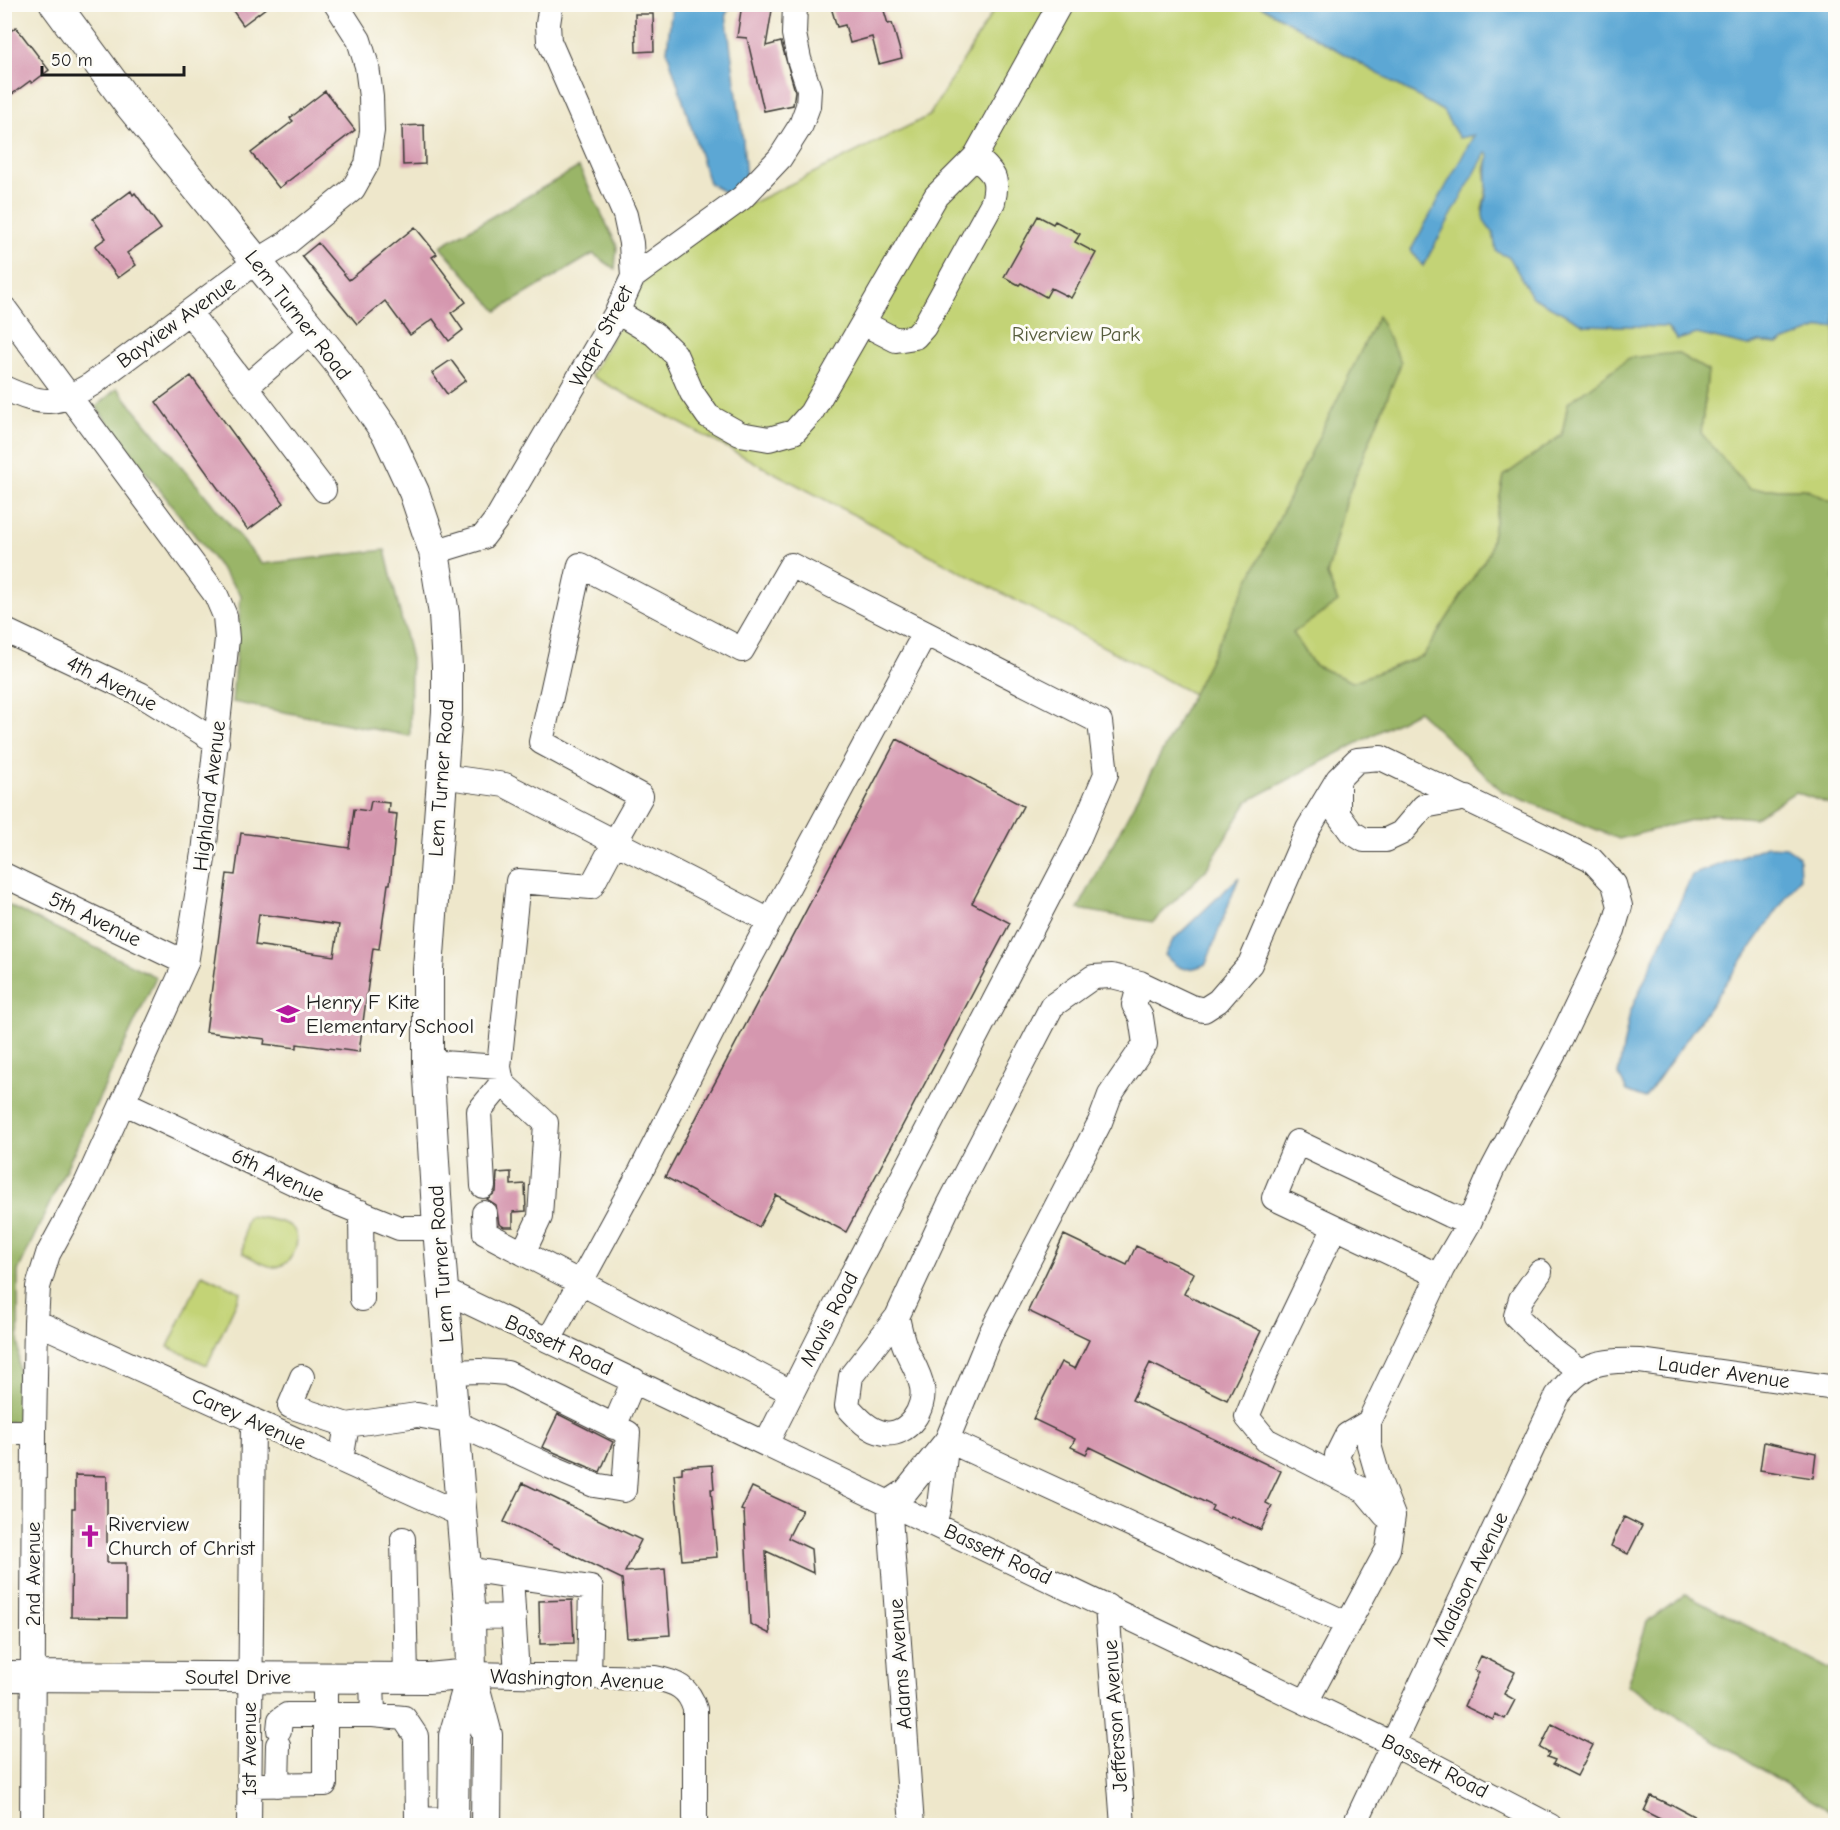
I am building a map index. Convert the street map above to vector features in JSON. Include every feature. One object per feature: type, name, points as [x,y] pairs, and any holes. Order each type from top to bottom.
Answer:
[{"type":"main road","name":"Lem Turner Road","points":[[55,4],[128,103],[338,362],[387,434],[414,492],[434,552],[444,614],[447,711],[428,969],[428,1062],[438,1228],[470,1617],[471,1674],[487,1736],[486,1826]]},
{"type":"main road","name":"Lem Turner Road","points":[[453,1823],[454,1736],[471,1674]]},
{"type":"main road","name":"Soutel Drive","points":[[19,1676],[406,1678],[471,1674]]},
{"type":"street","name":"Bayview Avenue","points":[[70,398],[256,262],[287,243],[353,189],[367,164],[372,132],[367,66],[359,40],[336,4]]},
{"type":"street","name":"Water Street","points":[[434,552],[483,537],[496,520],[617,312],[633,277],[631,243],[626,215],[549,41],[548,24],[551,4]]},
{"type":"street","points":[[633,277],[742,198],[780,158],[801,125],[808,106],[809,88],[799,59],[794,34],[795,4]]},
{"type":"street","points":[[617,312],[654,334],[675,354],[692,393],[708,416],[740,434],[769,439],[794,432],[811,413],[936,196],[975,158],[1060,4]]},
{"type":"street","points":[[863,323],[896,340],[915,338],[924,327],[993,202],[997,185],[992,171],[975,158]]},
{"type":"street","name":"Highland Avenue","points":[[4,308],[216,595],[225,616],[227,639],[204,853],[186,963],[86,1184],[48,1254],[39,1287],[36,1322]]},
{"type":"street","points":[[189,312],[324,490]]},
{"type":"street","points":[[246,387],[312,330]]},
{"type":"street","points":[[4,388],[24,398],[39,402],[70,398]]},
{"type":"street","points":[[483,1186],[479,1111],[501,1075],[518,881],[591,887],[641,796],[541,742],[580,565],[742,650],[790,565],[925,633],[770,921],[641,1171],[549,1340]]},
{"type":"street","name":"4th Avenue","points":[[4,630],[140,694],[216,742]]},
{"type":"street","name":"Mavis Road","points":[[766,1444],[1077,842],[1106,774],[1100,722],[925,633]]},
{"type":"street","points":[[897,1317],[949,1205],[1052,1006],[1093,977],[1112,975],[1140,983],[1191,1007],[1204,1010],[1218,1001],[1250,964],[1308,829],[1338,779],[1357,760],[1381,758],[1591,860],[1614,884],[1620,906],[1608,940],[1560,1041],[1492,1170],[1469,1223],[1439,1276],[1369,1422],[1369,1445],[1393,1516],[1388,1549],[1306,1702]]},
{"type":"street","points":[[441,776],[505,785],[770,921]]},
{"type":"street","points":[[1338,779],[1338,814],[1351,832],[1364,840],[1386,840],[1401,833],[1424,806],[1467,798]]},
{"type":"street","name":"5th Avenue","points":[[4,875],[186,963]]},
{"type":"street","points":[[934,1524],[939,1506],[947,1440],[990,1335],[1100,1122],[1110,1095],[1145,1044],[1141,1017],[1134,1005],[1140,983]]},
{"type":"street","points":[[428,1062],[501,1075],[546,1123],[540,1216],[523,1253]]},
{"type":"street","name":"6th Avenue","points":[[123,1102],[330,1200],[399,1228],[438,1228]]},
{"type":"street","points":[[1439,1276],[1274,1198],[1297,1142],[1469,1223]]},
{"type":"street","points":[[361,1212],[362,1299]]},
{"type":"street","points":[[484,1214],[485,1233],[791,1392]]},
{"type":"street","points":[[1335,1227],[1265,1373],[1247,1417],[1266,1440],[1365,1491],[1383,1512],[1391,1532]]},
{"type":"street","points":[[1540,1272],[1521,1299],[1516,1316],[1547,1346],[1580,1371]]},
{"type":"street","name":"Bassett Road","points":[[443,1290],[1391,1743],[1550,1826]]},
{"type":"street","name":"Carey Avenue","points":[[36,1322],[462,1515]]},
{"type":"street","name":"2nd Avenue","points":[[32,1826],[19,1676],[34,1432],[36,1322]]},
{"type":"street","name":"Madison Avenue","points":[[1354,1826],[1391,1743],[1557,1396],[1580,1371],[1595,1364],[1613,1360]]},
{"type":"street","name":"Lauder Avenue","points":[[1613,1360],[1640,1361],[1836,1388]]},
{"type":"street","points":[[302,1377],[290,1406],[347,1425],[417,1415],[454,1422],[594,1485],[624,1490],[628,1433],[507,1372],[450,1372]]},
{"type":"street","points":[[614,1427],[634,1380]]},
{"type":"street","name":"1st Avenue","points":[[249,1826],[253,1420]]},
{"type":"street","points":[[1347,1481],[1337,1455],[1347,1435],[1369,1422]]},
{"type":"street","points":[[341,1460],[347,1425]]},
{"type":"street","points":[[4,1432],[34,1432]]},
{"type":"street","points":[[889,1502],[906,1491],[947,1440]]},
{"type":"street","points":[[947,1440],[1348,1624]]},
{"type":"street","name":"Adams Avenue","points":[[889,1502],[912,1826]]},
{"type":"street","points":[[403,1539],[406,1678]]},
{"type":"street","points":[[466,1569],[591,1588],[589,1677]]},
{"type":"street","points":[[511,1576],[518,1675]]},
{"type":"street","name":"Jefferson Avenue","points":[[1107,1606],[1123,1826]]},
{"type":"street","points":[[470,1617],[514,1616]]},
{"type":"street","name":"Washington Avenue","points":[[471,1674],[655,1678],[671,1681],[683,1688],[692,1698],[695,1709],[695,1826]]},
{"type":"street","points":[[249,1785],[325,1784],[327,1716],[334,1678]]},
{"type":"street","points":[[372,1678],[373,1715]]},
{"type":"street","points":[[277,1785],[280,1720],[287,1715],[373,1715],[404,1718],[416,1736],[417,1819],[453,1823]]},
{"type":"green space","name":"Riverview Park","points":[[997,5],[1259,5],[1443,111],[1459,138],[1475,135],[1411,250],[1423,266],[1486,152],[1489,155],[1485,168],[1487,185],[1482,210],[1493,232],[1497,251],[1510,258],[1532,297],[1585,325],[1667,327],[1677,340],[1697,334],[1748,346],[1759,342],[1778,344],[1820,328],[1835,326],[1835,503],[1805,489],[1749,489],[1701,433],[1708,371],[1568,403],[1562,435],[1504,476],[1489,553],[1423,656],[1352,682],[1314,665],[1293,633],[1337,602],[1327,575],[1345,502],[1401,363],[1223,633],[1193,694],[591,376],[663,247],[929,116]]},
{"type":"green space","points":[[579,167],[617,246],[615,269],[593,254],[497,311],[440,246]]},
{"type":"green space","points":[[1378,316],[1401,363],[1345,502],[1327,575],[1338,602],[1293,633],[1314,665],[1352,682],[1423,656],[1489,553],[1504,476],[1562,435],[1568,403],[1629,358],[1677,353],[1708,371],[1701,433],[1749,489],[1805,489],[1835,503],[1835,806],[1795,792],[1754,818],[1714,814],[1619,839],[1502,791],[1418,711],[1248,801],[1206,870],[1153,922],[1078,909],[1193,694]]},
{"type":"green space","points":[[117,388],[262,564],[385,550],[411,659],[410,736],[232,702],[241,595],[96,407]]},
{"type":"green space","points":[[4,903],[156,977],[18,1271],[19,1422],[4,1422]]},
{"type":"green space","points":[[249,1216],[280,1222],[295,1231],[296,1244],[291,1258],[286,1263],[273,1267],[243,1253],[245,1223]]},
{"type":"green space","points":[[202,1274],[241,1292],[207,1365],[168,1347]]},
{"type":"green space","points":[[1686,1594],[1835,1672],[1835,1815],[1627,1685],[1647,1622]]},
{"type":"water","points":[[672,5],[732,5],[726,14],[743,140],[746,180],[731,196],[709,183],[667,51]]},
{"type":"water","points":[[1259,5],[1835,5],[1835,326],[1820,328],[1777,344],[1759,342],[1748,346],[1697,334],[1677,340],[1667,327],[1585,325],[1532,297],[1510,258],[1496,251],[1493,232],[1487,226],[1483,215],[1489,155],[1486,153],[1423,266],[1411,250],[1474,135],[1459,138],[1443,111]]},
{"type":"water","points":[[1767,846],[1786,847],[1799,856],[1800,878],[1645,1098],[1627,1091],[1618,1074],[1630,1012],[1692,875]]},
{"type":"water","points":[[1239,877],[1206,964],[1188,969],[1179,967],[1165,955],[1173,940]]},
{"type":"building","points":[[228,4],[271,4],[243,25]]},
{"type":"building","points":[[742,4],[773,4],[766,46],[781,42],[795,91],[793,105],[764,111],[747,38],[737,37]]},
{"type":"building","points":[[830,4],[882,4],[888,24],[892,23],[902,58],[879,64],[872,37],[850,43],[845,25],[837,27]]},
{"type":"building","points":[[635,14],[653,14],[654,51],[636,52]]},
{"type":"building","points":[[16,27],[49,70],[4,100],[4,36]]},
{"type":"building","points":[[325,91],[355,130],[279,188],[251,153],[293,121],[290,118]]},
{"type":"building","points":[[424,125],[425,164],[403,165],[402,126]]},
{"type":"building","points":[[131,191],[133,195],[135,193],[161,229],[127,253],[136,265],[118,278],[95,246],[106,238],[93,219]]},
{"type":"building","points":[[1038,216],[1053,224],[1055,221],[1080,234],[1075,242],[1096,253],[1071,298],[1051,288],[1046,297],[1021,283],[1019,285],[1004,277]]},
{"type":"building","points":[[415,227],[437,254],[432,257],[466,302],[451,313],[463,330],[449,341],[433,319],[410,335],[385,301],[357,324],[302,256],[318,243],[349,280]]},
{"type":"building","points":[[451,360],[466,380],[447,394],[432,373]]},
{"type":"building","points":[[191,376],[284,503],[248,530],[156,402]]},
{"type":"building","points":[[897,739],[1023,806],[972,903],[1010,923],[846,1232],[776,1195],[759,1227],[665,1177]]},
{"type":"building","points":[[371,801],[389,803],[388,813],[397,814],[390,884],[388,884],[379,949],[373,948],[359,1052],[297,1044],[297,1048],[264,1044],[265,1039],[206,1032],[227,874],[235,875],[241,833],[349,848],[354,809],[369,811]],"holes":[[[259,914],[339,925],[334,956],[255,945]]]},
{"type":"building","points":[[511,1172],[511,1185],[525,1184],[526,1211],[513,1212],[513,1227],[504,1227],[499,1224],[496,1205],[487,1199],[496,1192],[497,1173]]},
{"type":"building","points":[[1064,1235],[1127,1265],[1136,1246],[1194,1273],[1184,1294],[1261,1331],[1227,1400],[1150,1363],[1132,1400],[1281,1471],[1266,1503],[1272,1506],[1261,1530],[1231,1516],[1230,1518],[1211,1510],[1213,1506],[1090,1447],[1086,1454],[1071,1447],[1075,1439],[1033,1419],[1061,1362],[1075,1369],[1089,1340],[1028,1311]]},
{"type":"building","points":[[558,1414],[613,1442],[600,1472],[542,1447]]},
{"type":"building","points":[[1764,1442],[1816,1453],[1813,1478],[1760,1470]]},
{"type":"building","points":[[712,1465],[714,1489],[711,1489],[717,1557],[682,1560],[674,1474],[682,1473],[682,1467]]},
{"type":"building","name":"Riverview Church of Christ","points":[[75,1475],[107,1476],[107,1563],[126,1563],[126,1618],[71,1617],[72,1508],[75,1508]]},
{"type":"building","points":[[523,1483],[641,1540],[625,1572],[665,1569],[670,1635],[627,1638],[622,1579],[504,1522]]},
{"type":"building","points":[[752,1487],[802,1510],[788,1538],[811,1549],[813,1573],[766,1551],[770,1634],[750,1624],[744,1511],[741,1510]]},
{"type":"building","points":[[1624,1517],[1642,1526],[1628,1554],[1611,1546]]},
{"type":"building","points":[[572,1600],[574,1643],[540,1644],[539,1601]]},
{"type":"building","points":[[1481,1656],[1515,1672],[1504,1694],[1515,1700],[1505,1719],[1495,1714],[1493,1720],[1464,1706],[1479,1672],[1474,1670]]},
{"type":"building","points":[[1552,1724],[1593,1745],[1577,1776],[1553,1764],[1555,1760],[1547,1757],[1549,1753],[1540,1748]]},
{"type":"building","points":[[1651,1796],[1712,1826],[1660,1826],[1662,1820],[1644,1811]]},
{"type":"place","name":"Henry F Kite Elementary School","points":[[288,1014]]},
{"type":"place","name":"Riverview Church of Christ","points":[[90,1536]]}]
